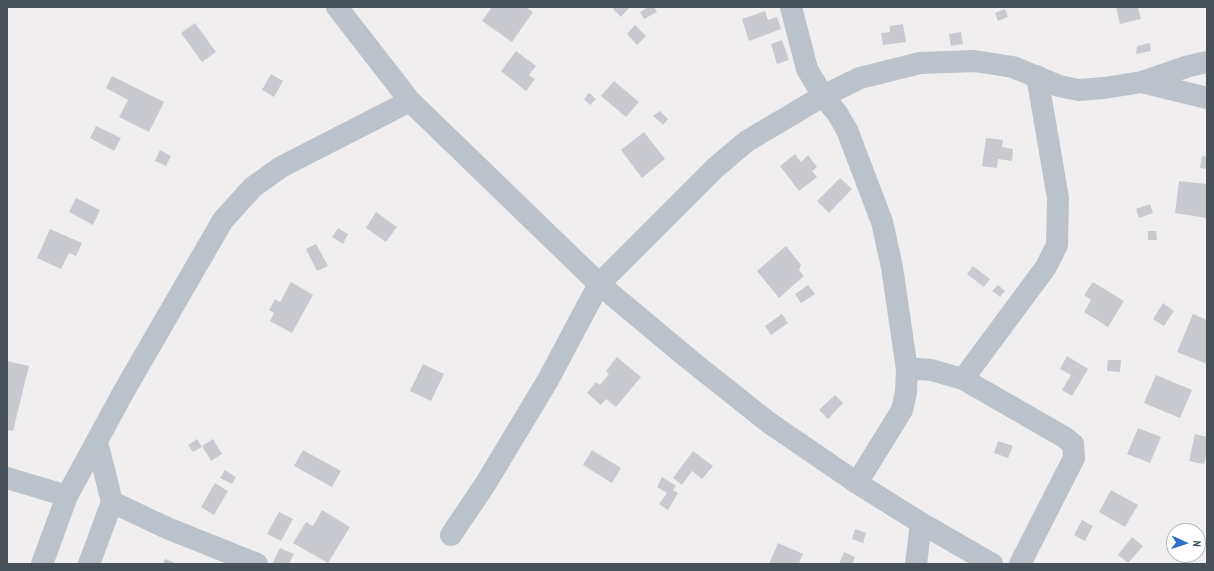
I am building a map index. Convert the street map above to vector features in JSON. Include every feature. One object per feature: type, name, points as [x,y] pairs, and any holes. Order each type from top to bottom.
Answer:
[{"type":"street","points":[[337,7],[410,101],[599,284],[690,360],[768,422],[857,483],[921,523],[992,564]]},
{"type":"street","points":[[791,7],[807,69],[823,96],[837,113],[847,130],[882,222],[892,267],[899,325],[907,370],[906,392],[902,410],[857,483]]},
{"type":"street","points":[[452,535],[486,483],[548,380],[599,284],[715,168],[747,141],[823,96],[860,78],[920,63],[974,61],[1013,68],[1037,76],[1059,86],[1079,90],[1142,82],[1189,66],[1207,62]]},
{"type":"street","points":[[963,379],[1046,267],[1057,245],[1058,198],[1037,76]]},
{"type":"street","points":[[1142,82],[1207,98]]},
{"type":"street","points":[[42,564],[67,496],[124,391],[223,220],[253,187],[281,167],[410,101]]},
{"type":"street","points":[[907,370],[931,370],[963,379],[1064,436],[1073,444],[1074,458],[1020,564]]},
{"type":"street","points":[[89,564],[112,502],[97,442]]},
{"type":"street","points":[[7,478],[67,496]]},
{"type":"street","points":[[112,502],[167,528],[257,564]]},
{"type":"street","points":[[916,564],[921,523]]},
{"type":"building","points":[[492,7],[526,7],[533,12],[512,42],[482,21]]},
{"type":"building","points":[[615,7],[629,8],[621,17],[613,9]]},
{"type":"building","points":[[648,7],[654,7],[657,12],[644,19],[640,12]]},
{"type":"building","points":[[1116,7],[1138,7],[1141,19],[1120,24]]},
{"type":"building","points":[[1005,9],[1008,17],[998,21],[995,13]]},
{"type":"building","points":[[765,11],[768,20],[777,17],[781,29],[749,41],[742,19]]},
{"type":"building","points":[[195,23],[216,52],[202,62],[181,33]]},
{"type":"building","points":[[903,24],[906,42],[883,45],[881,33],[890,32],[890,26]]},
{"type":"building","points":[[635,25],[646,36],[637,45],[627,34]]},
{"type":"building","points":[[961,32],[963,44],[951,46],[949,34]]},
{"type":"building","points":[[782,40],[789,60],[777,64],[771,44]]},
{"type":"building","points":[[1150,43],[1151,51],[1136,54],[1137,46]]},
{"type":"building","points":[[516,51],[536,66],[529,75],[535,79],[526,91],[501,71]]},
{"type":"building","points":[[271,74],[283,81],[274,97],[262,90]]},
{"type":"building","points":[[112,76],[164,102],[149,132],[119,117],[128,100],[106,88]]},
{"type":"building","points":[[614,81],[639,102],[626,117],[601,96]]},
{"type":"building","points":[[589,93],[596,99],[590,105],[584,99]]},
{"type":"building","points":[[660,111],[668,119],[663,125],[653,116]]},
{"type":"building","points":[[96,126],[121,138],[114,151],[90,138]]},
{"type":"building","points":[[644,132],[665,159],[642,178],[621,150]]},
{"type":"building","points":[[986,138],[1003,140],[1002,147],[1013,149],[1012,161],[998,159],[997,168],[982,166]]},
{"type":"building","points":[[160,150],[171,156],[166,166],[155,161]]},
{"type":"building","points":[[795,154],[801,162],[808,155],[817,167],[812,171],[817,177],[799,191],[780,166]]},
{"type":"building","points":[[1202,156],[1207,157],[1207,169],[1200,168]]},
{"type":"building","points":[[840,178],[852,189],[829,213],[817,201]]},
{"type":"building","points":[[1179,181],[1207,184],[1207,218],[1175,213]]},
{"type":"building","points":[[76,198],[100,210],[93,225],[69,212]]},
{"type":"building","points":[[1150,204],[1153,213],[1139,218],[1136,209]]},
{"type":"building","points":[[376,212],[397,227],[386,242],[366,228]]},
{"type":"building","points":[[338,228],[348,234],[343,244],[332,237]]},
{"type":"building","points":[[50,229],[82,243],[76,256],[69,253],[61,269],[37,258]]},
{"type":"building","points":[[1148,231],[1156,231],[1157,240],[1148,240]]},
{"type":"building","points":[[316,244],[328,266],[317,271],[306,249]]},
{"type":"building","points":[[786,246],[801,265],[799,270],[804,276],[779,298],[757,271]]},
{"type":"building","points":[[973,266],[990,279],[984,287],[967,274]]},
{"type":"building","points":[[291,282],[313,295],[292,333],[270,321],[274,313],[269,310],[275,299],[280,302]]},
{"type":"building","points":[[1093,282],[1124,301],[1108,327],[1084,312],[1091,300],[1084,295]]},
{"type":"building","points":[[808,285],[815,294],[801,303],[795,294]]},
{"type":"building","points":[[998,285],[1005,291],[1000,297],[992,291]]},
{"type":"building","points":[[1163,303],[1174,311],[1164,326],[1153,319]]},
{"type":"building","points":[[782,314],[788,323],[771,335],[765,326]]},
{"type":"building","points":[[1193,314],[1207,320],[1207,364],[1177,352]]},
{"type":"building","points":[[1067,356],[1088,369],[1072,396],[1062,390],[1071,375],[1060,369]]},
{"type":"building","points":[[617,357],[641,377],[616,407],[606,399],[601,405],[587,393],[596,382],[600,385],[609,374],[606,371]]},
{"type":"building","points":[[1108,360],[1121,360],[1120,372],[1107,371]]},
{"type":"building","points":[[7,361],[29,366],[13,431],[7,430]]},
{"type":"building","points":[[423,364],[444,374],[431,401],[410,391]]},
{"type":"building","points":[[1156,375],[1192,390],[1180,418],[1144,403]]},
{"type":"building","points":[[835,395],[843,403],[828,419],[819,410]]},
{"type":"building","points":[[1138,428],[1161,437],[1150,463],[1127,454]]},
{"type":"building","points":[[1195,434],[1207,437],[1207,452],[1204,464],[1189,461]]},
{"type":"building","points":[[197,439],[202,447],[193,452],[188,445]]},
{"type":"building","points":[[213,439],[222,454],[211,461],[202,446]]},
{"type":"building","points":[[998,441],[1013,446],[1008,458],[994,453]]},
{"type":"building","points":[[303,450],[341,471],[332,487],[294,466]]},
{"type":"building","points":[[592,450],[621,468],[612,483],[583,465]]},
{"type":"building","points":[[693,451],[713,466],[702,479],[692,471],[682,485],[673,478]]},
{"type":"building","points":[[225,470],[236,477],[232,484],[220,478]]},
{"type":"building","points":[[662,477],[676,486],[673,490],[678,493],[668,510],[659,504],[667,493],[657,487]]},
{"type":"building","points":[[215,483],[228,491],[214,515],[201,507]]},
{"type":"building","points":[[1111,490],[1138,505],[1125,527],[1099,512]]},
{"type":"building","points":[[322,510],[350,527],[328,563],[293,543],[306,522],[313,526]]},
{"type":"building","points":[[279,512],[293,519],[281,541],[267,534]]},
{"type":"building","points":[[1082,520],[1093,526],[1085,541],[1074,535]]},
{"type":"building","points":[[855,529],[866,533],[863,543],[852,539]]},
{"type":"building","points":[[1132,537],[1143,546],[1128,563],[1118,555]]},
{"type":"building","points":[[778,543],[803,554],[799,563],[802,564],[769,564]]},
{"type":"building","points":[[280,548],[294,554],[289,564],[272,564]]},
{"type":"building","points":[[844,552],[855,557],[852,564],[839,564]]},
{"type":"building","points":[[165,559],[178,564],[163,564]]}]
